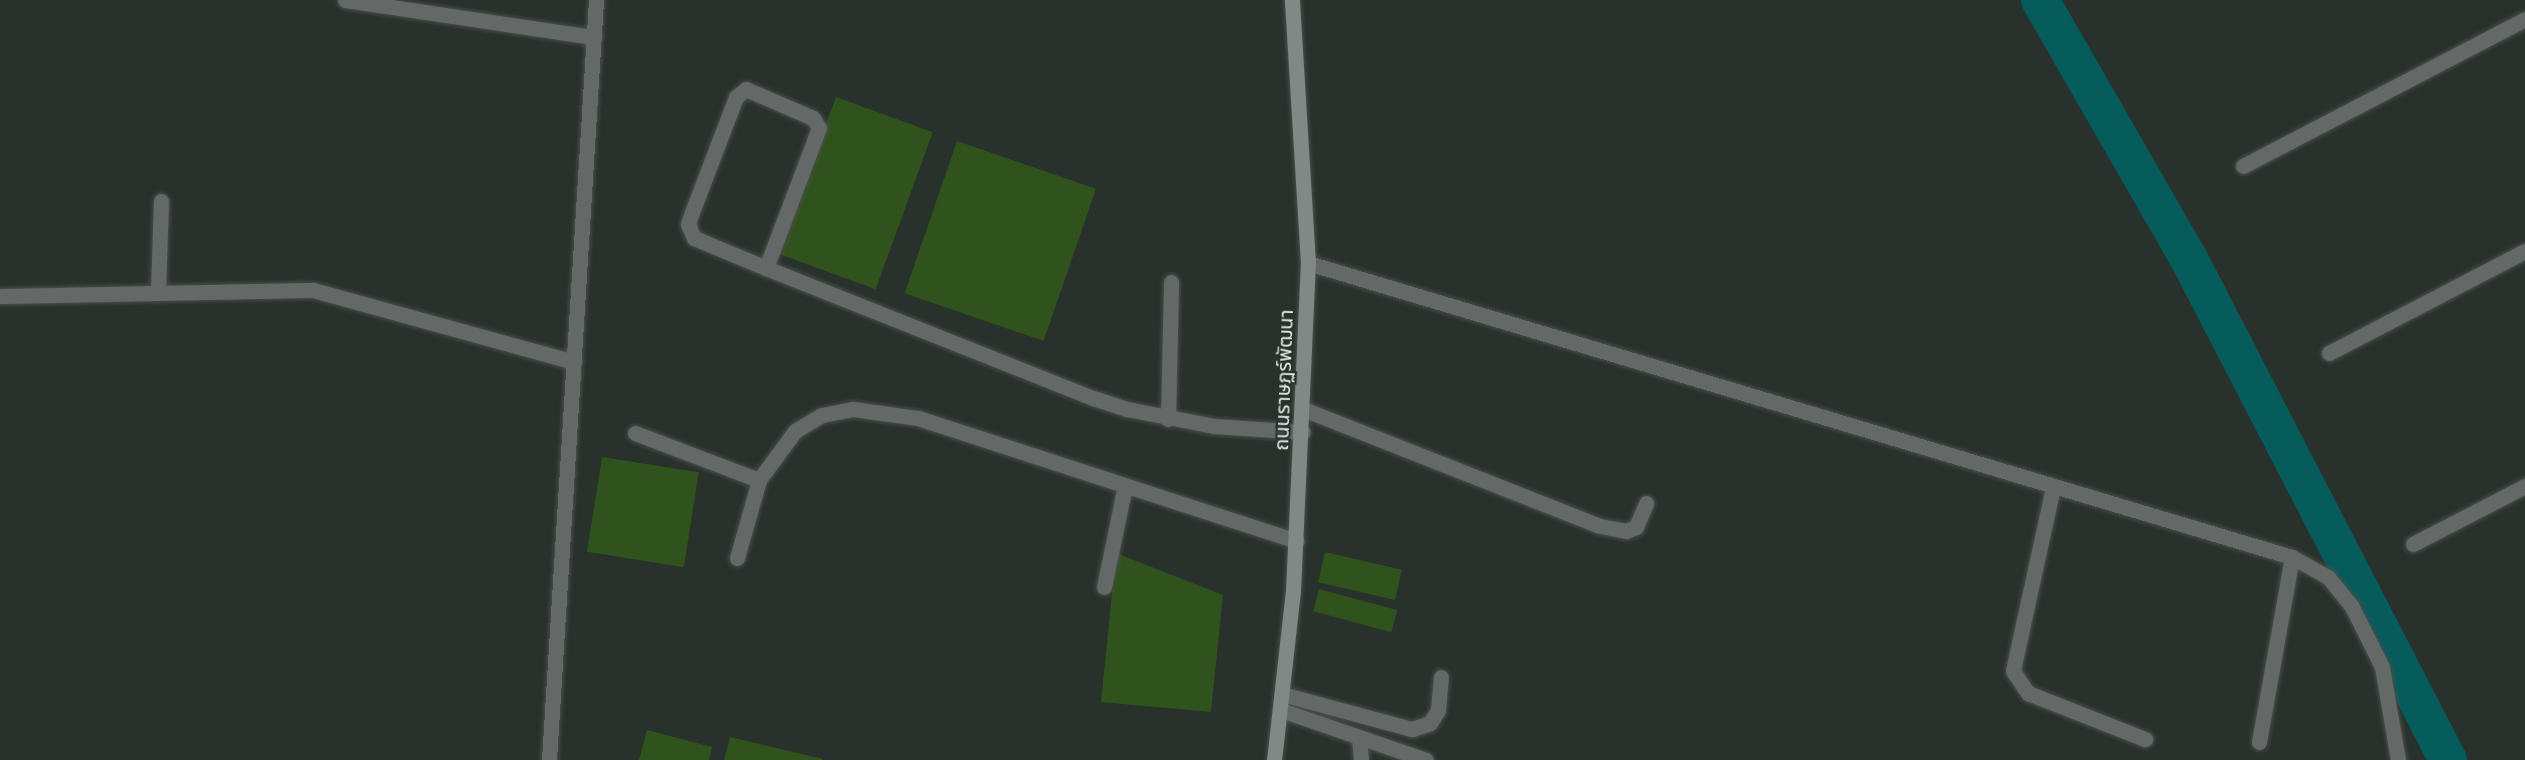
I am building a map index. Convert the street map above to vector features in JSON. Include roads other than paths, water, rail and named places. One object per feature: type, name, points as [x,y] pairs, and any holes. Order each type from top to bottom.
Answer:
[{"type":"street","points":[[345,0],[594,37]]},
{"type":"street","points":[[549,760],[596,0]]},
{"type":"street","name":"ถนนราษฏร์พัฒนา","points":[[1274,760],[1282,702],[1296,542],[1303,432],[1308,263],[1292,0]]},
{"type":"street","points":[[2243,166],[2525,19]]},
{"type":"street","points":[[766,268],[819,128],[813,118],[747,89],[736,97],[688,224],[694,238],[766,268],[1093,398],[1168,419],[1303,432]]},
{"type":"street","points":[[158,292],[161,201]]},
{"type":"street","points":[[2329,353],[2525,251]]},
{"type":"street","points":[[1308,263],[2292,557],[2328,577],[2351,605],[2382,667],[2401,756]]},
{"type":"street","points":[[1168,419],[1171,282]]},
{"type":"street","points":[[0,296],[313,290],[574,362]]},
{"type":"street","points":[[737,558],[759,480],[795,431],[822,415],[853,409],[918,418],[1296,542]]},
{"type":"street","points":[[1303,409],[1600,526],[1626,531],[1636,527],[1646,503]]},
{"type":"street","points":[[635,433],[759,480]]},
{"type":"street","points":[[1104,587],[1125,486]]},
{"type":"street","points":[[2413,544],[2525,486]]},
{"type":"street","points":[[2053,487],[2013,671],[2028,693],[2145,739]]},
{"type":"street","points":[[2259,741],[2292,557]]},
{"type":"street","points":[[1282,702],[1412,729],[1430,723],[1438,710],[1441,677]]},
{"type":"street","points":[[1282,702],[1359,737],[1426,760]]},
{"type":"street","points":[[1359,737],[1361,760]]},
{"type":"waterway","points":[[2040,0],[2188,257],[2448,760]]}]
